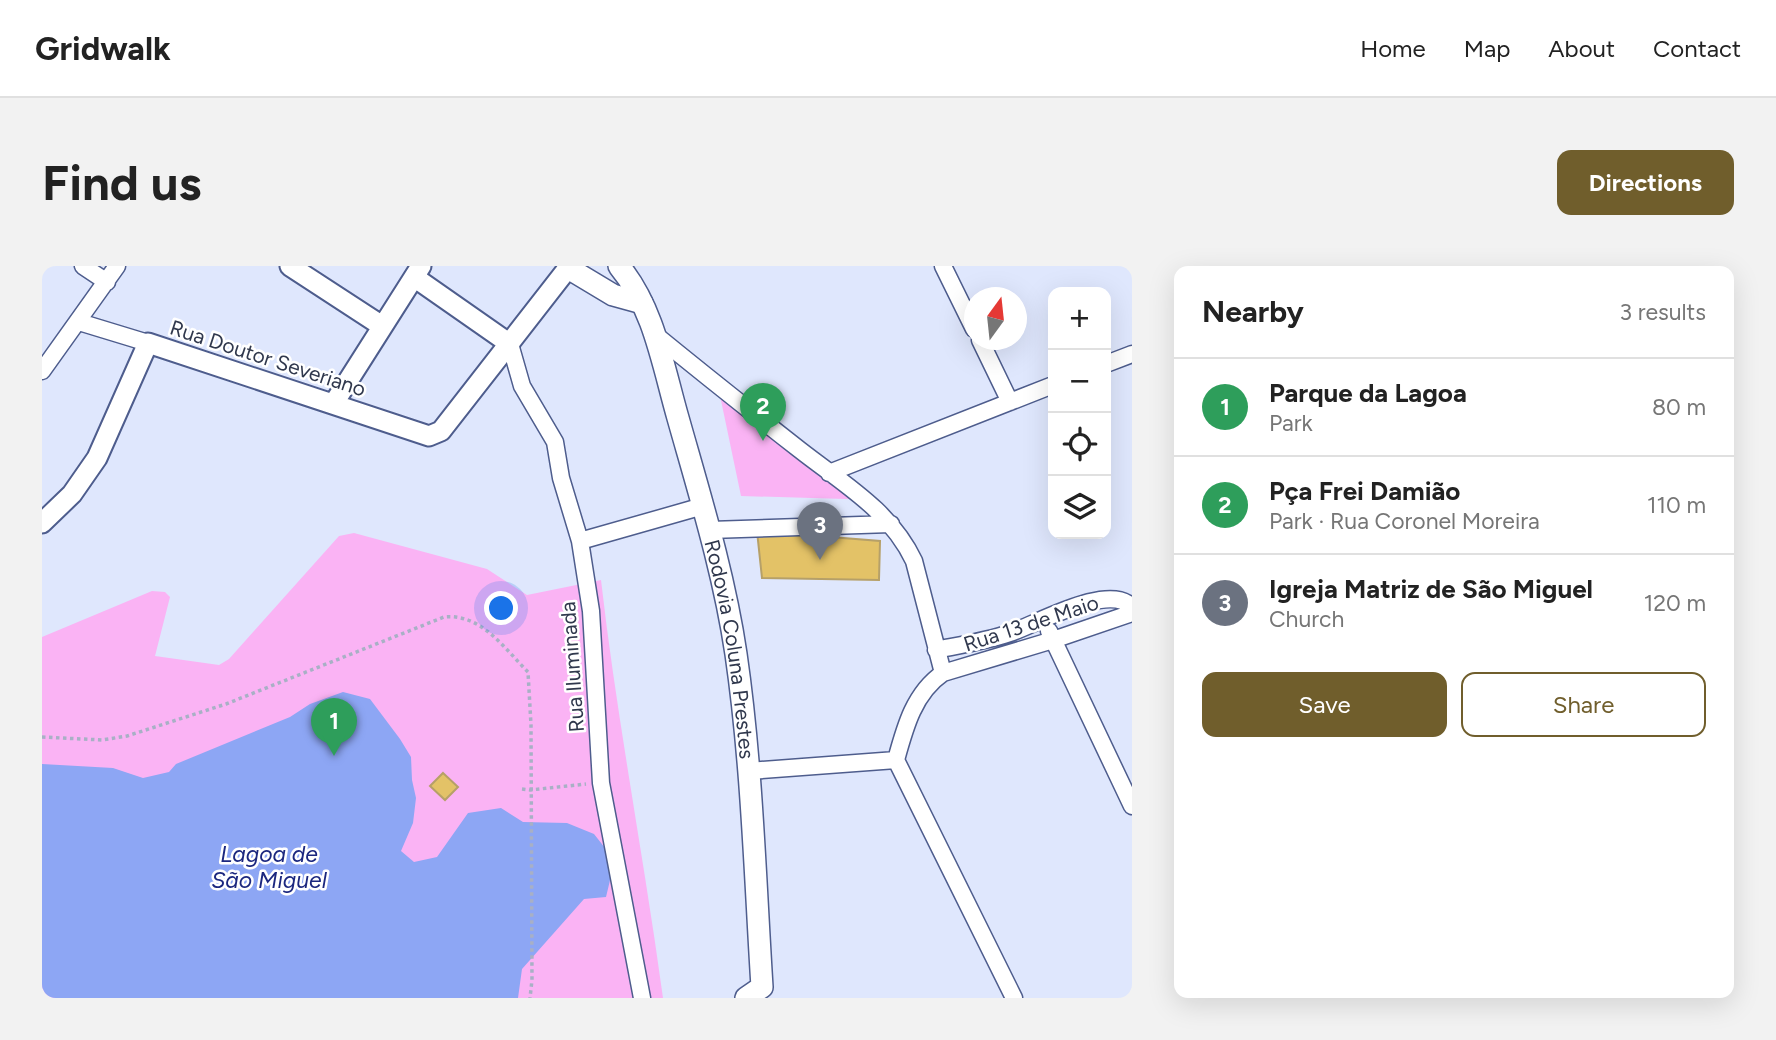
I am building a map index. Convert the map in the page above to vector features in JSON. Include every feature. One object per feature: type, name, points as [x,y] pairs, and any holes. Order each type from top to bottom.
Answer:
[{"type":"main road","name":"Rodovia Coluna Prestes","points":[[619,266],[637,290],[662,360],[710,530],[736,653],[749,771],[757,994]]},
{"type":"main road","points":[[569,267],[613,295],[642,303]]},
{"type":"street","points":[[83,266],[107,282]]},
{"type":"street","points":[[42,371],[117,266]]},
{"type":"street","points":[[290,266],[383,326]]},
{"type":"street","points":[[943,266],[964,307]]},
{"type":"street","points":[[334,403],[417,271],[510,344],[569,267]]},
{"type":"street","name":"Rua Doutor Severiano","points":[[79,322],[334,403],[423,435],[441,431],[510,344]]},
{"type":"street","points":[[653,332],[829,473],[866,499],[906,544],[914,561],[943,673],[929,682],[916,703],[904,730],[896,760],[1014,998]]},
{"type":"street","points":[[42,523],[72,494],[97,457],[148,343]]},
{"type":"street","name":"Rua Iluminada","points":[[510,344],[522,386],[551,431],[555,442],[561,478],[580,541],[590,611],[601,783],[642,998]]},
{"type":"street","points":[[984,350],[1010,402]]},
{"type":"street","points":[[1111,362],[1132,354]]},
{"type":"street","points":[[662,360],[694,366]]},
{"type":"street","points":[[829,473],[1048,387]]},
{"type":"street","points":[[580,541],[703,506]]},
{"type":"street","points":[[710,530],[891,524]]},
{"type":"street","points":[[936,650],[993,638],[1085,603],[1117,600],[1128,604],[1132,610]]},
{"type":"street","name":"Rua 13 de Maio","points":[[943,673],[1053,640],[1132,610]]},
{"type":"street","points":[[1044,620],[1132,806]]},
{"type":"street","points":[[749,771],[896,760]]},
{"type":"path","points":[[42,737],[102,740],[127,736],[226,704],[444,617],[456,616],[480,625],[528,672],[531,725],[530,998]]},
{"type":"path","points":[[522,789],[601,783]]},
{"type":"shaded area","points":[[718,386],[879,500],[741,496]]},
{"type":"shaded area","points":[[354,533],[487,569],[527,595],[601,580],[663,998],[42,998],[42,637],[152,591],[165,592],[170,597],[155,656],[219,665],[229,659],[339,536]]},
{"type":"water","name":"Lagoa de São Miguel","points":[[343,692],[370,699],[411,757],[416,798],[413,823],[401,851],[414,862],[437,857],[468,813],[501,808],[523,822],[567,823],[594,834],[609,853],[612,872],[606,897],[584,899],[522,969],[518,998],[42,998],[42,764],[113,768],[143,778],[169,772],[176,764]]},
{"type":"building","points":[[757,531],[880,541],[879,580],[762,578]]},
{"type":"building","points":[[443,773],[458,787],[445,800],[430,786]]},
{"type":"place","name":"Pça Frei Damião","points":[[763,441]]},
{"type":"place","name":"Igreja Matriz de São Miguel","points":[[820,560]]},
{"type":"place","name":"Parque da Lagoa","points":[[334,756]]}]
